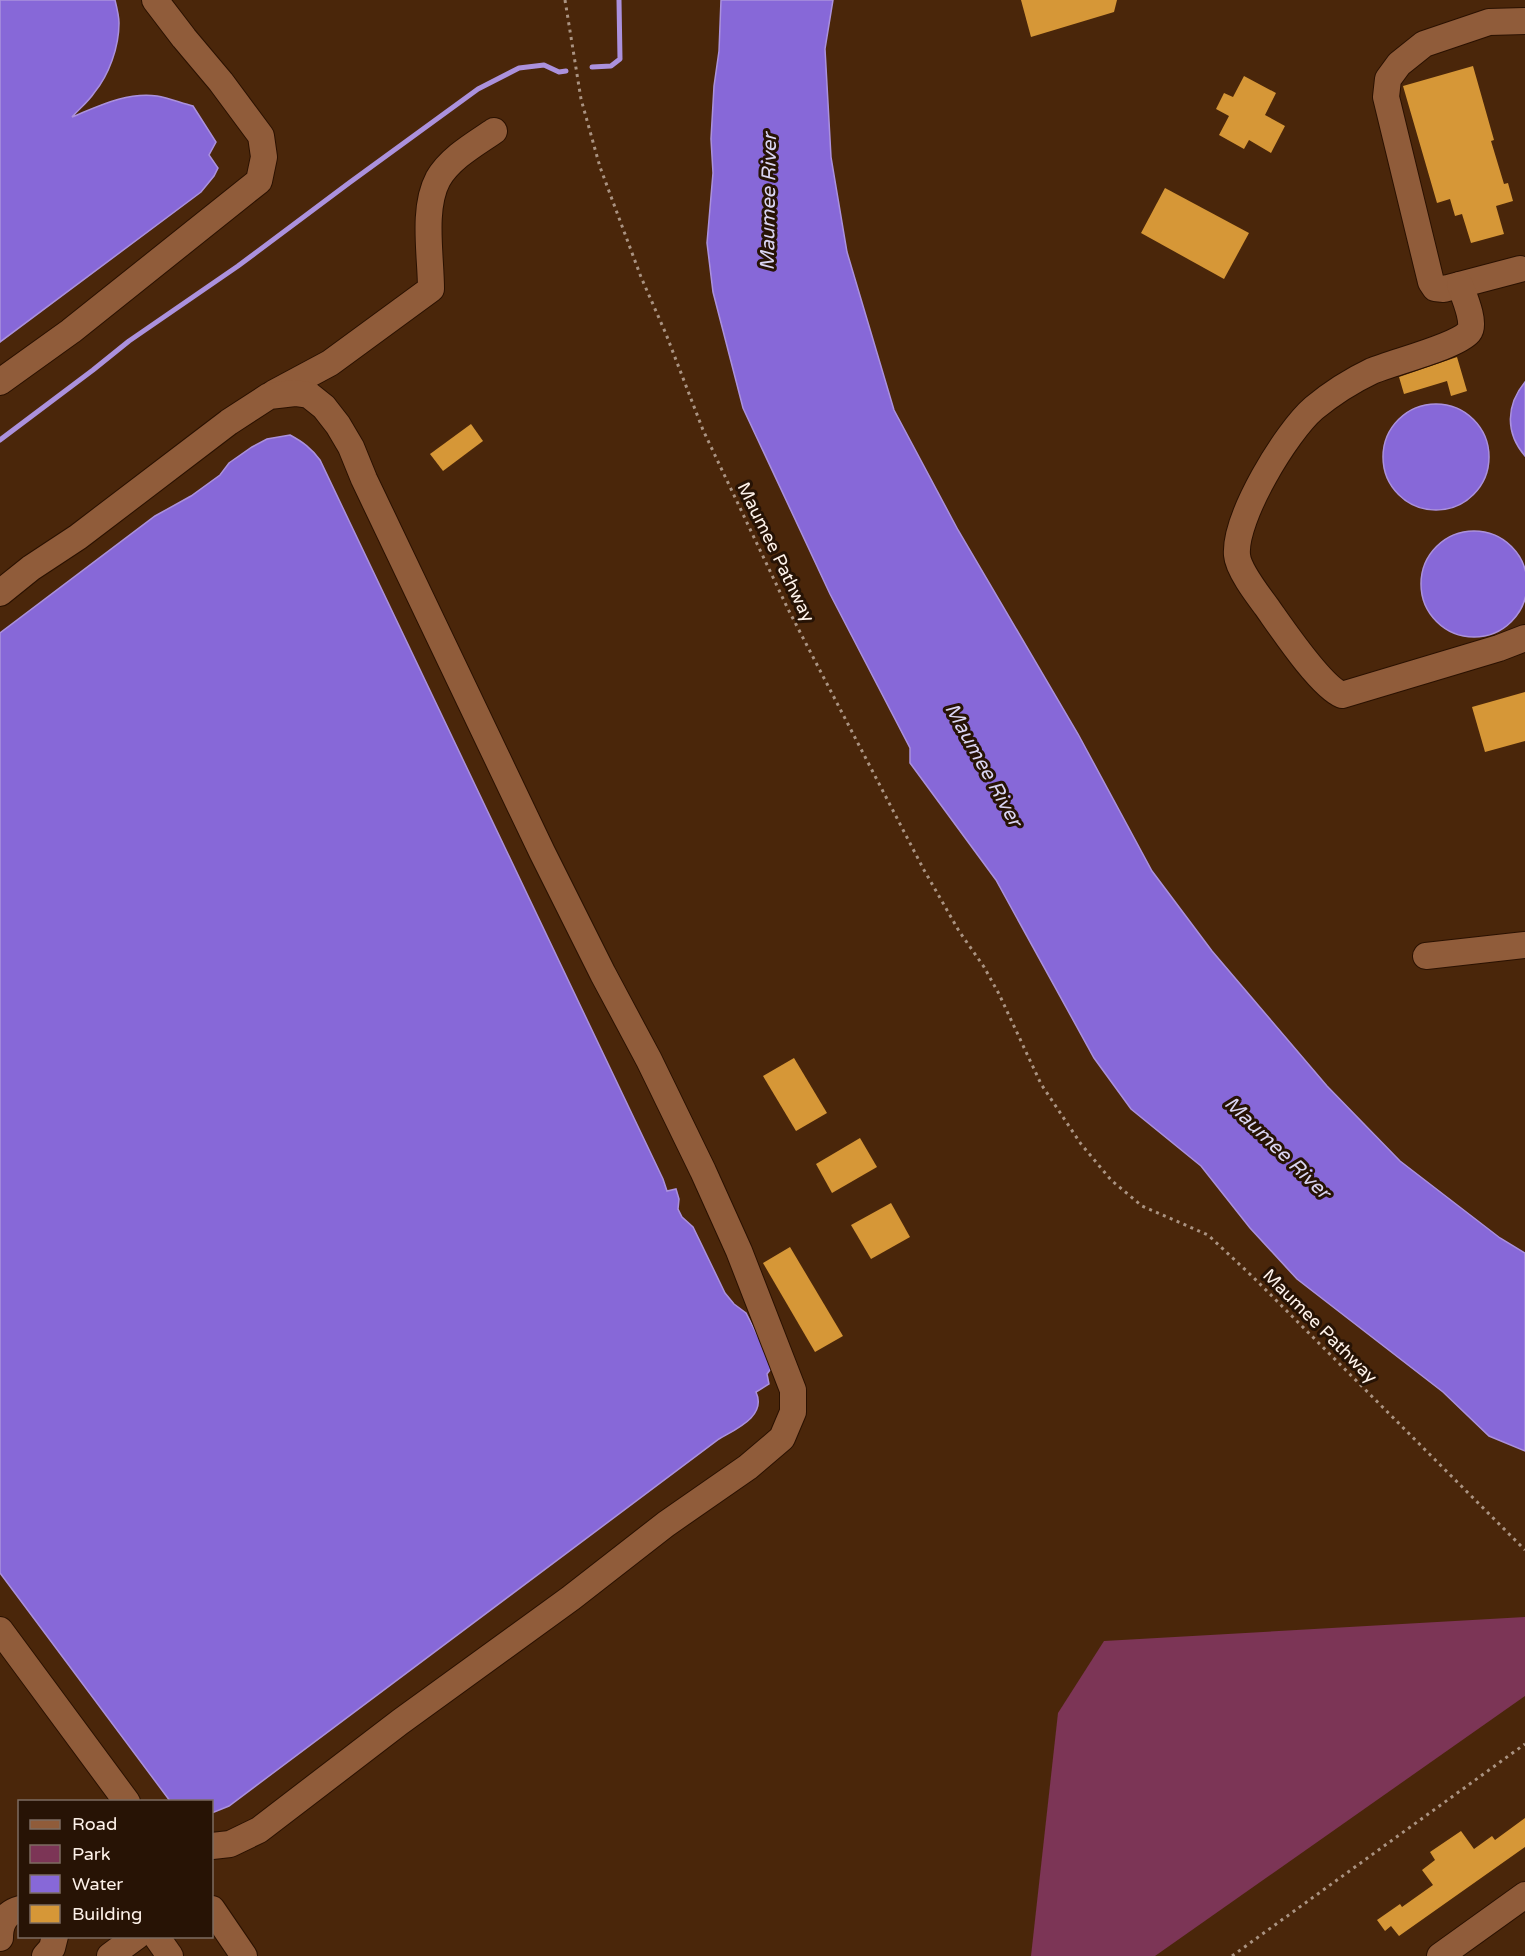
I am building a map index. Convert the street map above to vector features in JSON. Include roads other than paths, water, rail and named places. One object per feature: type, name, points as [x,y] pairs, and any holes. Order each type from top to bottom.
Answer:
[{"type":"street","points":[[0,382],[71,331],[259,181],[264,157],[261,136],[155,0]]},
{"type":"street","points":[[1523,268],[1444,289],[1435,288],[1431,282],[1386,97],[1388,79],[1399,64],[1424,44],[1489,22],[1525,21]]},
{"type":"street","points":[[0,593],[229,422],[269,396],[330,363],[431,289],[429,236],[431,200],[439,179],[458,157],[494,131]]},
{"type":"street","points":[[1461,285],[1472,324],[1469,332],[1455,341],[1372,371],[1345,386],[1313,409],[1289,437],[1256,493],[1239,533],[1237,557],[1248,582],[1298,650],[1328,686],[1342,696],[1525,638]]},
{"type":"street","points":[[324,407],[322,391],[330,363]]},
{"type":"street","points":[[213,1846],[230,1844],[259,1830],[400,1722],[571,1598],[666,1524],[748,1467],[782,1437],[793,1412],[793,1390],[779,1350],[739,1251],[703,1171],[649,1060],[542,852],[364,479],[351,447],[324,407],[309,395],[296,393],[269,396]]},
{"type":"street","points":[[1426,956],[1524,948]]},
{"type":"street","points":[[0,1630],[126,1800]]},
{"type":"street","points":[[1440,1956],[1525,1895]]},
{"type":"street","points":[[3,1948],[0,1928],[5,1917],[18,1909]]},
{"type":"street","points":[[213,1910],[244,1956]]},
{"type":"street","points":[[45,1956],[52,1948],[54,1938]]},
{"type":"street","points":[[110,1956],[134,1938]]},
{"type":"street","points":[[157,1938],[170,1956]]},
{"type":"water","points":[[0,0],[115,0],[119,23],[112,60],[99,86],[72,117],[103,104],[134,96],[157,96],[193,106],[216,142],[209,155],[218,168],[201,192],[0,342]]},
{"type":"water","name":"Maumee River","points":[[721,0],[833,0],[825,49],[831,157],[847,252],[894,410],[958,530],[1078,734],[1152,871],[1212,951],[1327,1086],[1400,1161],[1500,1238],[1525,1253],[1525,1451],[1489,1436],[1443,1392],[1297,1279],[1250,1228],[1201,1166],[1131,1109],[1094,1058],[996,880],[910,763],[910,748],[830,594],[743,408],[713,292],[707,243],[713,173],[711,139],[714,86],[719,51]]},
{"type":"water","points":[[1525,382],[1525,456],[1514,438],[1510,419],[1514,400]]},
{"type":"water","points":[[1436,404],[1456,408],[1473,420],[1485,437],[1489,457],[1485,477],[1473,494],[1456,506],[1436,510],[1416,506],[1399,494],[1387,477],[1383,457],[1387,437],[1399,420],[1416,408]]},
{"type":"water","points":[[290,435],[299,440],[320,460],[667,1191],[676,1189],[679,1199],[678,1209],[682,1217],[693,1227],[725,1293],[746,1313],[773,1366],[767,1374],[769,1384],[756,1392],[757,1408],[748,1421],[719,1439],[229,1806],[213,1813],[213,1800],[169,1800],[0,1573],[0,633],[155,516],[191,496],[220,475],[229,463],[267,439]]},
{"type":"water","points":[[1474,531],[1494,535],[1511,547],[1523,564],[1526,574],[1526,594],[1523,604],[1511,621],[1494,633],[1474,637],[1454,633],[1437,621],[1425,604],[1421,584],[1425,564],[1437,547],[1454,535]]},
{"type":"waterway","points":[[592,67],[611,66],[620,59],[619,0]]},
{"type":"waterway","points":[[0,440],[129,341],[238,266],[478,89],[519,68],[544,65],[559,72],[566,71]]}]
